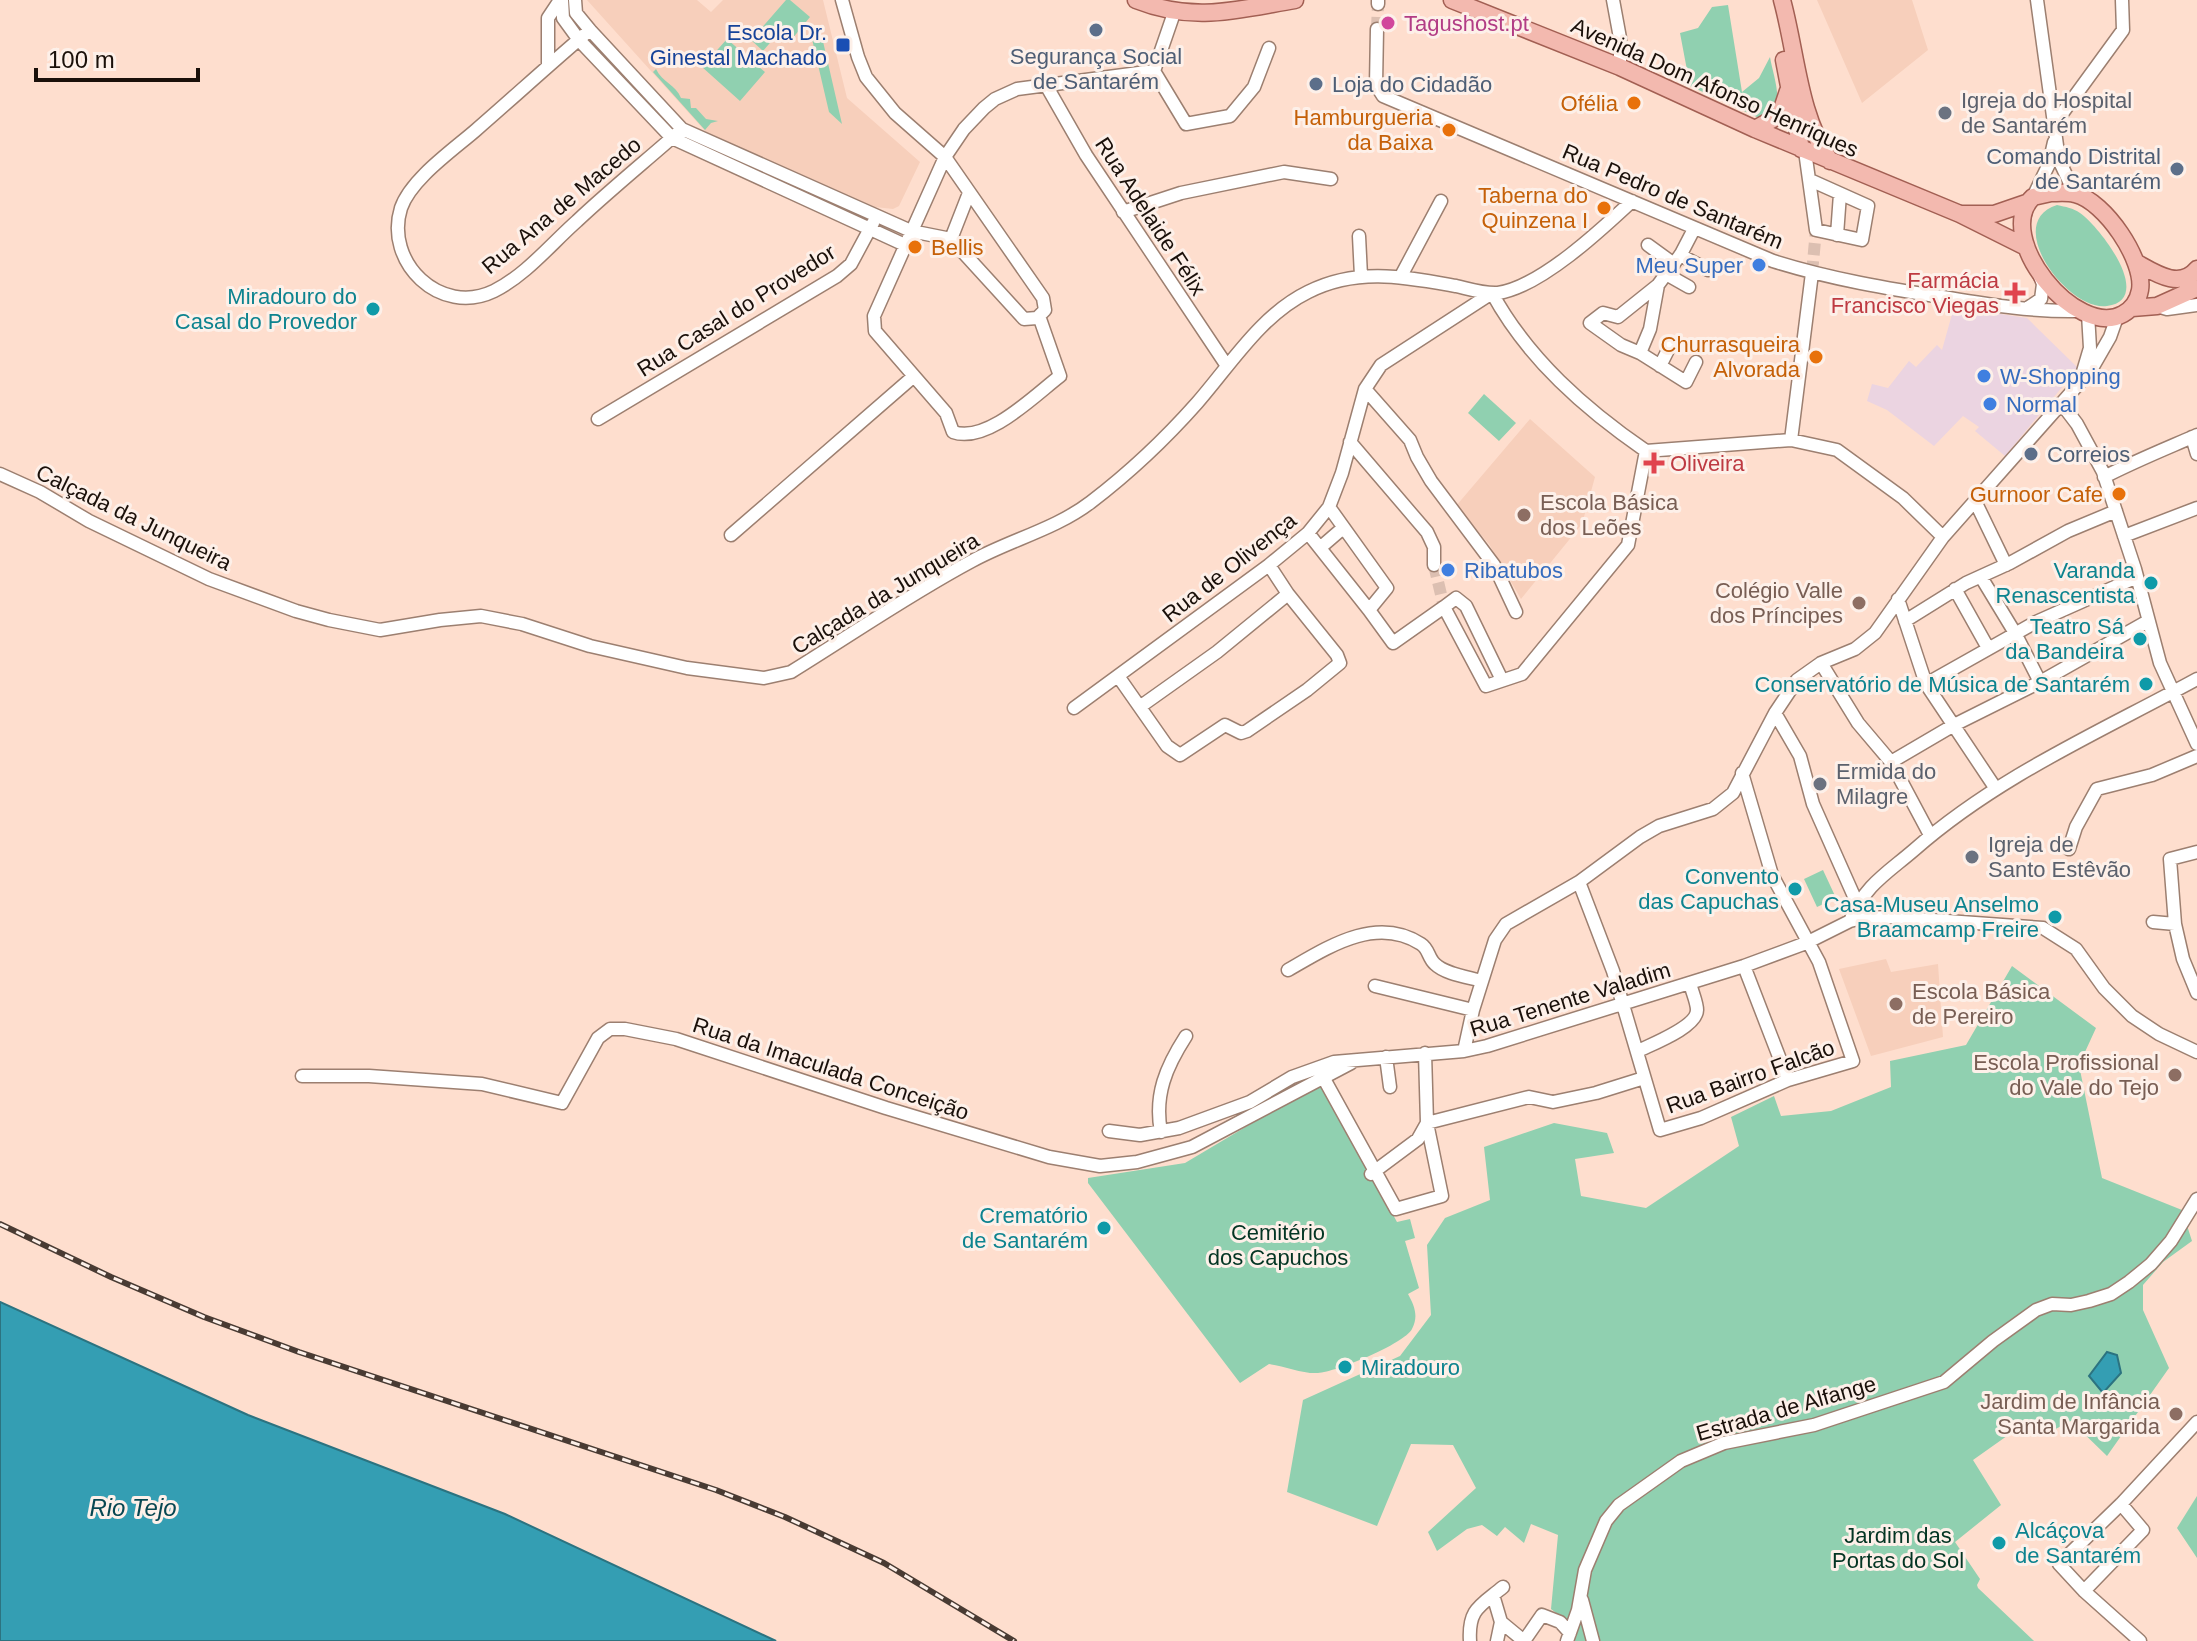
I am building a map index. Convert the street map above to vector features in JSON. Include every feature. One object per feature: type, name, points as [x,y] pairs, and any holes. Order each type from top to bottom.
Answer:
[{"type":"main road","points":[[1136,0],[1174,13],[1221,13],[1295,0]]},
{"type":"main road","name":"Avenida Dom Afonso Henriques","points":[[1452,0],[1620,67],[1803,150],[1960,214],[2026,247]]},
{"type":"main road","points":[[1775,0],[1803,150]]},
{"type":"main road","points":[[1782,0],[1808,117],[1815,137],[1830,161]]},
{"type":"main road","points":[[1755,129],[1780,115],[1789,87]]},
{"type":"main road","points":[[2132,308],[2140,294],[2140,272],[2109,219],[2085,198],[2075,194],[2051,193],[2030,200],[2022,214],[2026,247],[2036,267],[2059,295],[2083,312],[2117,317],[2132,308],[2157,306],[2197,288]]},
{"type":"main road","name":"Avenida Dom Afonso Henriques","points":[[1960,214],[1994,214],[2030,200]]},
{"type":"main road","points":[[2137,263],[2161,277],[2171,279],[2192,275],[2197,269]]},
{"type":"street","points":[[561,0],[563,18],[579,40],[677,134],[874,223],[905,245]]},
{"type":"street","points":[[548,66],[548,18],[561,0]]},
{"type":"street","points":[[575,0],[576,13],[677,134]]},
{"type":"street","points":[[842,0],[866,77],[895,113],[945,157],[1043,298],[1045,310],[1033,320],[1024,319],[951,239],[874,223]]},
{"type":"street","points":[[1613,0],[1620,38],[1620,67]]},
{"type":"street","points":[[2037,0],[2059,160],[2075,194]]},
{"type":"street","points":[[2030,200],[2049,164],[2054,133],[2123,30],[2122,0]]},
{"type":"street","points":[[1154,71],[1174,13]]},
{"type":"street","name":"Rua Pedro de Santarém","points":[[1377,29],[1376,85],[1383,96],[1773,261],[1812,273],[1893,290],[2027,308],[2083,312]]},
{"type":"street","name":"Rua Ana de Macedo","points":[[590,30],[442,160],[408,195],[398,222],[400,249],[410,270],[427,286],[446,294],[476,296],[494,291],[534,261],[611,189],[677,134]]},
{"type":"street","points":[[1154,71],[1186,124],[1230,116],[1254,87],[1269,48]]},
{"type":"street","points":[[1039,316],[1060,376],[988,429],[959,434],[953,432],[946,413],[875,331],[874,316],[945,157],[964,129],[995,99],[1017,89],[1154,71]]},
{"type":"street","name":"Rua Adelaide Félix","points":[[1046,85],[1086,155],[1227,366]]},
{"type":"street","points":[[1803,150],[1816,230],[1862,240],[1868,206],[1810,180]]},
{"type":"street","points":[[1123,212],[1181,193],[1284,172],[1331,179]]},
{"type":"street","points":[[951,239],[969,193]]},
{"type":"street","points":[[1837,235],[1840,194]]},
{"type":"street","points":[[1401,276],[1441,201]]},
{"type":"street","name":"Rua de Olivença","points":[[1074,708],[1308,533],[1329,507],[1342,473],[1365,389],[1381,365],[1492,293],[1514,288],[1553,267],[1632,201]]},
{"type":"street","name":"Rua Casal do Provedor","points":[[598,419],[837,276],[851,264],[874,223]]},
{"type":"street","points":[[1640,353],[1670,269],[1694,229]]},
{"type":"street","points":[[1359,236],[1361,276]]},
{"type":"street","points":[[1648,245],[1689,287]]},
{"type":"street","points":[[2027,308],[2038,303],[2042,293],[2043,284],[2036,267]]},
{"type":"street","points":[[1696,362],[1686,382],[1640,353],[1621,345],[1590,323],[1603,313],[1618,317],[1670,269],[1708,270]]},
{"type":"street","points":[[1791,440],[1812,273]]},
{"type":"street","name":"Calçada da Junqueira","points":[[0,474],[198,575],[329,620],[380,630],[463,617],[502,619],[631,656],[715,673],[772,677],[791,672],[948,574],[1090,503],[1173,428],[1261,327],[1297,299],[1320,287],[1361,276],[1401,276],[1492,293]]},
{"type":"street","points":[[1492,293],[1536,358],[1584,403],[1646,451],[1791,440],[1837,450],[1903,498],[1943,537]]},
{"type":"street","points":[[2157,306],[2167,309],[2197,305]]},
{"type":"street","points":[[2079,381],[2090,348],[2083,312]]},
{"type":"street","points":[[1464,1051],[1495,940],[1506,924],[1579,882],[1659,826],[1713,809],[1733,793],[1775,713],[1797,680],[1821,663],[1855,649],[1875,633],[1943,537],[2099,358],[2117,317]]},
{"type":"street","points":[[1660,366],[1671,344]]},
{"type":"street","points":[[731,535],[914,376]]},
{"type":"street","points":[[1365,389],[1410,440],[1431,481],[1494,565],[1516,612]]},
{"type":"street","points":[[2061,403],[2077,424],[2104,477],[2137,577],[2160,663],[2197,744]]},
{"type":"street","points":[[2104,477],[2147,454],[2194,436],[2197,454]]},
{"type":"street","points":[[1350,442],[1427,532],[1434,547],[1434,565]]},
{"type":"street","points":[[1444,607],[1486,686],[1522,674],[1628,545],[1646,451]]},
{"type":"street","points":[[1975,501],[2006,565]]},
{"type":"street","points":[[1329,507],[1387,588],[1369,610]]},
{"type":"street","points":[[2124,536],[2197,508]]},
{"type":"street","points":[[1905,621],[1955,589],[2068,531],[2116,511]]},
{"type":"street","points":[[1321,547],[1343,528]]},
{"type":"street","points":[[1308,533],[1393,643],[1456,598],[1466,606],[1502,680]]},
{"type":"street","points":[[1118,676],[1167,746],[1180,755],[1225,725],[1241,733],[1247,731],[1325,677],[1340,663],[1337,655],[1269,565]]},
{"type":"street","points":[[1981,577],[2040,682]]},
{"type":"street","points":[[1926,684],[2015,633],[2105,589],[2137,577]]},
{"type":"street","points":[[1955,589],[1988,648]]},
{"type":"street","points":[[1141,706],[1217,652],[1288,594]]},
{"type":"street","points":[[1898,599],[1926,684],[1996,789]]},
{"type":"street","points":[[1891,762],[2148,621]]},
{"type":"street","points":[[1821,663],[1858,723],[1891,762],[1930,835]]},
{"type":"street","points":[[2197,679],[2045,758],[1930,835],[1888,869],[1857,903],[1850,921],[1892,917],[2043,928],[2076,949],[2113,998],[2132,1016],[2159,1034],[2197,1052]]},
{"type":"street","points":[[1775,713],[1800,756],[1813,804],[1857,903]]},
{"type":"street","points":[[2069,849],[2076,827],[2097,789],[2152,775],[2197,756]]},
{"type":"street","points":[[1742,773],[1772,875],[1806,943]]},
{"type":"street","points":[[2197,852],[2170,859],[2175,924],[2183,959],[2197,993]]},
{"type":"street","points":[[1373,1173],[1418,1139],[1427,1123],[1529,1097],[1553,1102],[1644,1078],[1613,971],[1579,882]]},
{"type":"street","name":"Rua Tenente Valadim","points":[[1109,1131],[1140,1135],[1161,1132],[1250,1102],[1292,1077],[1334,1062],[1464,1051],[1624,1005],[1744,966],[1806,943],[1850,921]]},
{"type":"street","points":[[2153,922],[2175,924]]},
{"type":"street","points":[[1288,970],[1343,939],[1390,933],[1405,936],[1424,946],[1438,967],[1482,981]]},
{"type":"street","name":"Rua Bairro Falcão","points":[[1644,1078],[1660,1130],[1701,1118],[1788,1080],[1853,1061],[1819,962],[1806,943]]},
{"type":"street","points":[[1744,966],[1788,1080]]},
{"type":"street","points":[[1638,1051],[1677,1032],[1695,1018],[1697,1009],[1690,983]]},
{"type":"street","points":[[1375,986],[1473,1010]]},
{"type":"street","name":"Rua da Imaculada Conceição","points":[[302,1076],[369,1076],[482,1084],[562,1103],[598,1038],[610,1029],[625,1029],[676,1039],[886,1108],[1049,1157],[1100,1166],[1137,1162],[1192,1147],[1345,1065],[1365,1059]]},
{"type":"street","points":[[1161,1132],[1158,1111],[1161,1084],[1186,1036]]},
{"type":"street","points":[[1323,1077],[1373,1173],[1396,1209],[1442,1196],[1427,1123],[1425,1053]]},
{"type":"street","points":[[1386,1057],[1390,1087]]},
{"type":"street","name":"Estrada de Alfange","points":[[1568,1637],[1594,1546],[1606,1521],[1619,1505],[1681,1461],[1724,1443],[1814,1425],[1944,1382],[2001,1334],[2036,1310],[2052,1304],[2071,1305],[2111,1294],[2129,1282],[2151,1264],[2171,1241],[2197,1199]]},
{"type":"street","points":[[2140,1641],[2059,1564],[2121,1504],[2197,1422]]},
{"type":"street","points":[[2084,1591],[2143,1530],[2121,1504]]},
{"type":"street","points":[[1470,1641],[1469,1622],[1473,1613],[1498,1591],[1501,1622],[1497,1641]]},
{"type":"street","points":[[1580,1593],[1593,1641]]},
{"type":"street","points":[[1501,1622],[1524,1641],[1542,1615],[1560,1622],[1568,1637]]},
{"type":"shaded area","points":[[587,0],[697,0],[711,12],[723,0],[823,0],[847,98],[920,162],[899,206],[893,209],[875,207],[706,132]]},
{"type":"shaded area","points":[[1817,0],[1912,0],[1928,50],[1862,103]]},
{"type":"shaded area","name":"W-Shopping","points":[[1954,307],[2027,318],[2078,368],[2005,456],[1975,431],[1979,427],[1963,416],[1934,446],[1887,410],[1867,401],[1872,384],[1888,388],[1909,361],[1916,367],[1937,345],[1942,350]]},
{"type":"shaded area","name":"Escola Básica dos Leões","points":[[1530,419],[1595,477],[1582,524],[1521,599],[1489,544],[1456,506]]},
{"type":"shaded area","name":"Escola Básica de Pereiro","points":[[1886,959],[1891,972],[1938,964],[1943,1037],[1871,1056],[1839,969]]},
{"type":"green space","points":[[786,0],[810,17],[792,39],[781,30],[763,51],[751,40]]},
{"type":"green space","points":[[1728,5],[1742,92],[1759,78],[1770,57],[1777,103],[1768,116],[1759,118],[1690,86],[1680,33],[1698,28],[1712,7]]},
{"type":"green space","points":[[822,37],[842,124],[829,112],[812,39]]},
{"type":"green space","points":[[727,39],[765,72],[740,101],[702,67]]},
{"type":"green space","points":[[656,69],[681,98],[690,99],[691,108],[696,108],[706,119],[718,121],[705,130],[653,72]]},
{"type":"green space","points":[[2057,205],[2080,213],[2110,246],[2125,277],[2126,290],[2121,301],[2107,306],[2092,304],[2075,295],[2047,264],[2038,246],[2036,229],[2042,215]]},
{"type":"green space","points":[[1484,394],[1516,423],[1499,441],[1468,413]]},
{"type":"green space","points":[[1823,870],[1836,898],[1817,907],[1804,879]]},
{"type":"green space","name":"Jardim das Portas do Sol","points":[[2012,966],[2096,1028],[2079,1065],[2102,1178],[2182,1210],[2192,1241],[2163,1262],[2143,1285],[2143,1310],[2169,1368],[2107,1456],[2071,1421],[2042,1436],[2021,1426],[1973,1460],[2001,1505],[1955,1542],[1980,1579],[1978,1588],[2034,1641],[1573,1641],[1564,1619],[1551,1609],[1558,1535],[1531,1524],[1524,1543],[1505,1527],[1497,1536],[1482,1525],[1467,1529],[1437,1551],[1428,1532],[1476,1488],[1453,1445],[1411,1444],[1377,1526],[1287,1492],[1303,1400],[1400,1356],[1431,1315],[1427,1245],[1445,1218],[1490,1200],[1484,1147],[1554,1123],[1607,1133],[1614,1153],[1575,1159],[1581,1196],[1646,1208],[1739,1146],[1731,1117],[1774,1096],[1781,1116],[1831,1111],[1891,1087],[1890,1061],[1966,1045]]},
{"type":"green space","name":"Cemitério dos Capuchos","points":[[1321,1082],[1397,1222],[1410,1219],[1415,1238],[1405,1241],[1419,1288],[1408,1294],[1415,1311],[1414,1324],[1396,1342],[1339,1368],[1312,1373],[1269,1364],[1240,1383],[1088,1183],[1088,1178],[1185,1163]]},
{"type":"green space","points":[[2197,1496],[2197,1558],[2177,1528]]},
{"type":"water","name":"Rio Tejo","points":[[0,1302],[248,1415],[505,1514],[776,1641],[0,1641]]},
{"type":"water","points":[[2107,1352],[2117,1355],[2121,1373],[2103,1393],[2089,1376]]},
{"type":"tunnel","points":[[1377,29],[1378,4]]},
{"type":"tunnel","points":[[1812,273],[1816,230]]},
{"type":"tunnel","points":[[1434,565],[1444,607]]},
{"type":"railway","points":[[0,1224],[204,1317],[299,1352],[716,1490],[785,1517],[884,1563],[1014,1641]]},
{"type":"place","name":"Tagushost.pt","points":[[1388,23]]},
{"type":"place","name":"Segurança Social de Santarém","points":[[1096,30]]},
{"type":"place","name":"Escola Dr. Ginestal Machado","points":[[843,45]]},
{"type":"place","name":"Loja do Cidadão","points":[[1316,84]]},
{"type":"place","name":"Ofélia","points":[[1634,103]]},
{"type":"place","name":"Igreja do Hospital de Santarém","points":[[1945,113]]},
{"type":"place","name":"Hamburgueria da Baixa","points":[[1449,130]]},
{"type":"place","name":"Comando Distrital de Santarém","points":[[2177,169]]},
{"type":"place","name":"Taberna do Quinzena I","points":[[1604,208]]},
{"type":"place","name":"Bellis","points":[[915,247]]},
{"type":"place","name":"Meu Super","points":[[1759,265]]},
{"type":"place","name":"Farmácia Francisco Viegas","points":[[2015,293]]},
{"type":"place","name":"Miradouro do Casal do Provedor","points":[[373,309]]},
{"type":"place","name":"Churrasqueira Alvorada","points":[[1816,357]]},
{"type":"place","name":"W-Shopping","points":[[1984,376]]},
{"type":"place","name":"Normal","points":[[1990,404]]},
{"type":"place","name":"Correios","points":[[2031,454]]},
{"type":"place","name":"Oliveira","points":[[1654,463]]},
{"type":"place","name":"Gurnoor Cafe","points":[[2119,494]]},
{"type":"place","name":"Escola Básica dos Leões","points":[[1524,515]]},
{"type":"place","name":"Ribatubos","points":[[1448,570]]},
{"type":"place","name":"Varanda Renascentista","points":[[2151,583]]},
{"type":"place","name":"Colégio Valle dos Príncipes","points":[[1859,603]]},
{"type":"place","name":"Teatro Sá da Bandeira","points":[[2140,639]]},
{"type":"place","name":"Conservatório de Música de Santarém","points":[[2146,684]]},
{"type":"place","name":"Ermida do Milagre","points":[[1820,784]]},
{"type":"place","name":"Igreja de Santo Estêvão","points":[[1972,857]]},
{"type":"place","name":"Convento das Capuchas","points":[[1795,889]]},
{"type":"place","name":"Casa-Museu Anselmo Braamcamp Freire","points":[[2055,917]]},
{"type":"place","name":"Escola Básica de Pereiro","points":[[1896,1004]]},
{"type":"place","name":"Escola Profissional do Vale do Tejo","points":[[2175,1075]]},
{"type":"place","name":"Crematório de Santarém","points":[[1104,1228]]},
{"type":"place","name":"Miradouro","points":[[1345,1367]]},
{"type":"place","name":"Jardim de Infância Santa Margarida","points":[[2176,1414]]},
{"type":"place","name":"Alcáçova de Santarém","points":[[1999,1543]]}]
